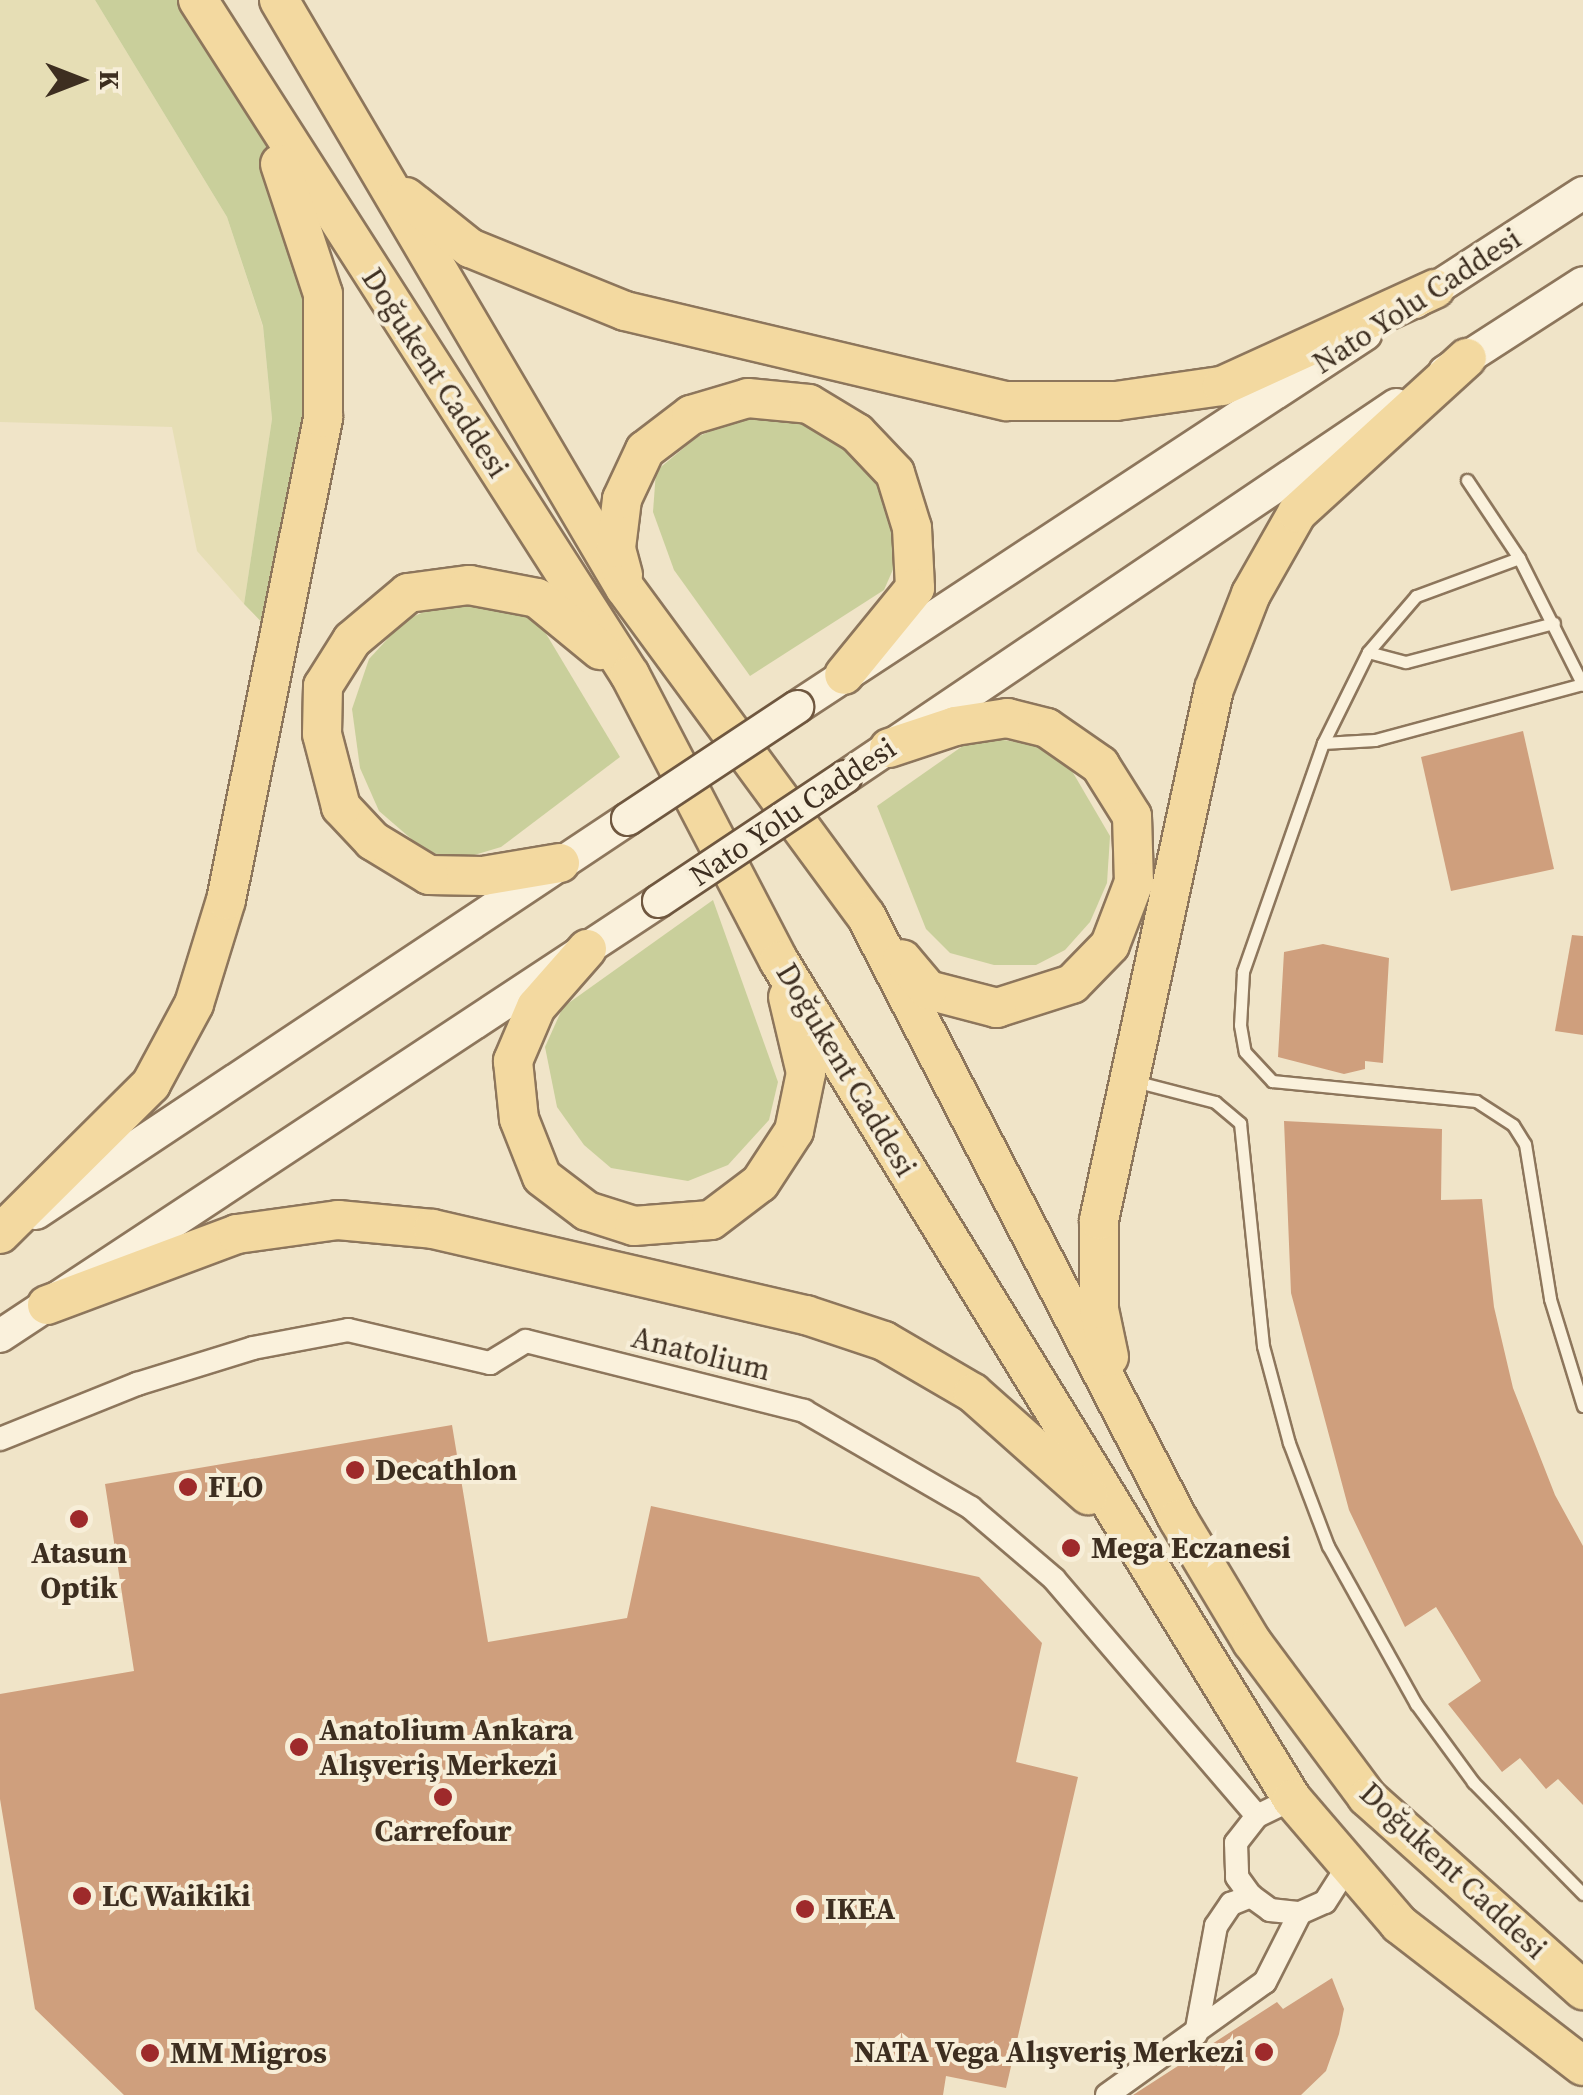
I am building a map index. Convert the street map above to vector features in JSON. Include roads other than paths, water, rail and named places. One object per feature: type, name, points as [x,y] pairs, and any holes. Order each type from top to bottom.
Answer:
[{"type":"main road","name":"Doğukent Caddesi","points":[[198,0],[630,674],[779,961],[1292,1799],[1399,1924],[1583,2066]]},
{"type":"main road","name":"Doğukent Caddesi","points":[[279,0],[626,588],[866,916],[1178,1519],[1252,1642],[1367,1798],[1583,1990]]},
{"type":"main road","points":[[0,1235],[151,1084],[194,1004],[226,900],[323,418],[323,294],[295,196],[218,36]]},
{"type":"main road","points":[[328,81],[407,199],[470,248],[625,312],[1007,401],[1116,401],[1222,386],[1435,288]]},
{"type":"main road","name":"Nato Yolu Caddesi","points":[[0,1235],[844,675],[1583,193]]},
{"type":"main road","name":"Nato Yolu Caddesi","points":[[0,1336],[588,949],[1583,283]]},
{"type":"main road","points":[[1178,1519],[1116,1393],[1099,1309],[1099,1220],[1214,690],[1251,594],[1297,513],[1467,358]]},
{"type":"main road","points":[[626,588],[616,548],[622,499],[645,450],[691,415],[748,398],[809,404],[858,433],[895,473],[912,528],[915,588],[844,675]]},
{"type":"main road","points":[[560,864],[483,876],[429,875],[373,840],[341,807],[322,734],[323,686],[352,640],[408,592],[469,584],[537,598],[630,674]]},
{"type":"main road","points":[[866,916],[928,990],[997,1008],[1072,984],[1110,945],[1134,882],[1132,816],[1100,765],[1047,728],[1008,718],[889,748]]},
{"type":"main road","points":[[588,949],[536,1006],[513,1061],[518,1119],[542,1176],[588,1211],[634,1226],[711,1220],[760,1182],[794,1130],[806,1073],[779,961]]},
{"type":"main road","points":[[47,1305],[237,1234],[338,1220],[433,1228],[806,1315],[884,1341],[972,1393],[1126,1532]]},
{"type":"street","name":"Anatolium","points":[[0,1438],[153,1379],[254,1348],[348,1330],[490,1363],[526,1341],[804,1412],[971,1508],[1054,1579],[1256,1816]]},
{"type":"street","points":[[1292,1799],[1256,1816],[1236,1843],[1237,1878],[1251,1896],[1270,1910],[1300,1913],[1325,1902],[1348,1866]]},
{"type":"street","points":[[1196,2034],[1216,1926],[1231,1904],[1251,1896]]},
{"type":"street","points":[[1107,2095],[1265,1982],[1300,1913]]},
{"type":"lane","points":[[1323,743],[1375,740],[1583,684],[1519,558],[1467,480]]},
{"type":"lane","points":[[1519,558],[1416,596],[1368,652],[1323,743],[1244,972],[1245,1052],[1272,1081],[1476,1101],[1512,1125],[1525,1144],[1550,1299],[1583,1406]]},
{"type":"lane","points":[[1368,652],[1406,662],[1554,622]]},
{"type":"lane","points":[[1130,1080],[1215,1102],[1240,1124],[1263,1346],[1289,1443],[1328,1546],[1416,1704],[1473,1782],[1583,1894]]},
{"type":"place","name":"Decathlon","points":[[355,1470]]},
{"type":"place","name":"FLO","points":[[188,1487]]},
{"type":"place","name":"Atasun Optik","points":[[79,1519]]},
{"type":"place","name":"Mega Eczanesi","points":[[1071,1548]]},
{"type":"place","name":"Anatolium Ankara Alışveriş Merkezi","points":[[299,1747]]},
{"type":"place","name":"Carrefour","points":[[443,1797]]},
{"type":"place","name":"LC Waikiki","points":[[82,1896]]},
{"type":"place","name":"IKEA","points":[[805,1909]]},
{"type":"place","name":"NATA Vega Alışveriş Merkezi","points":[[1264,2052]]},
{"type":"place","name":"MM Migros","points":[[150,2053]]}]
